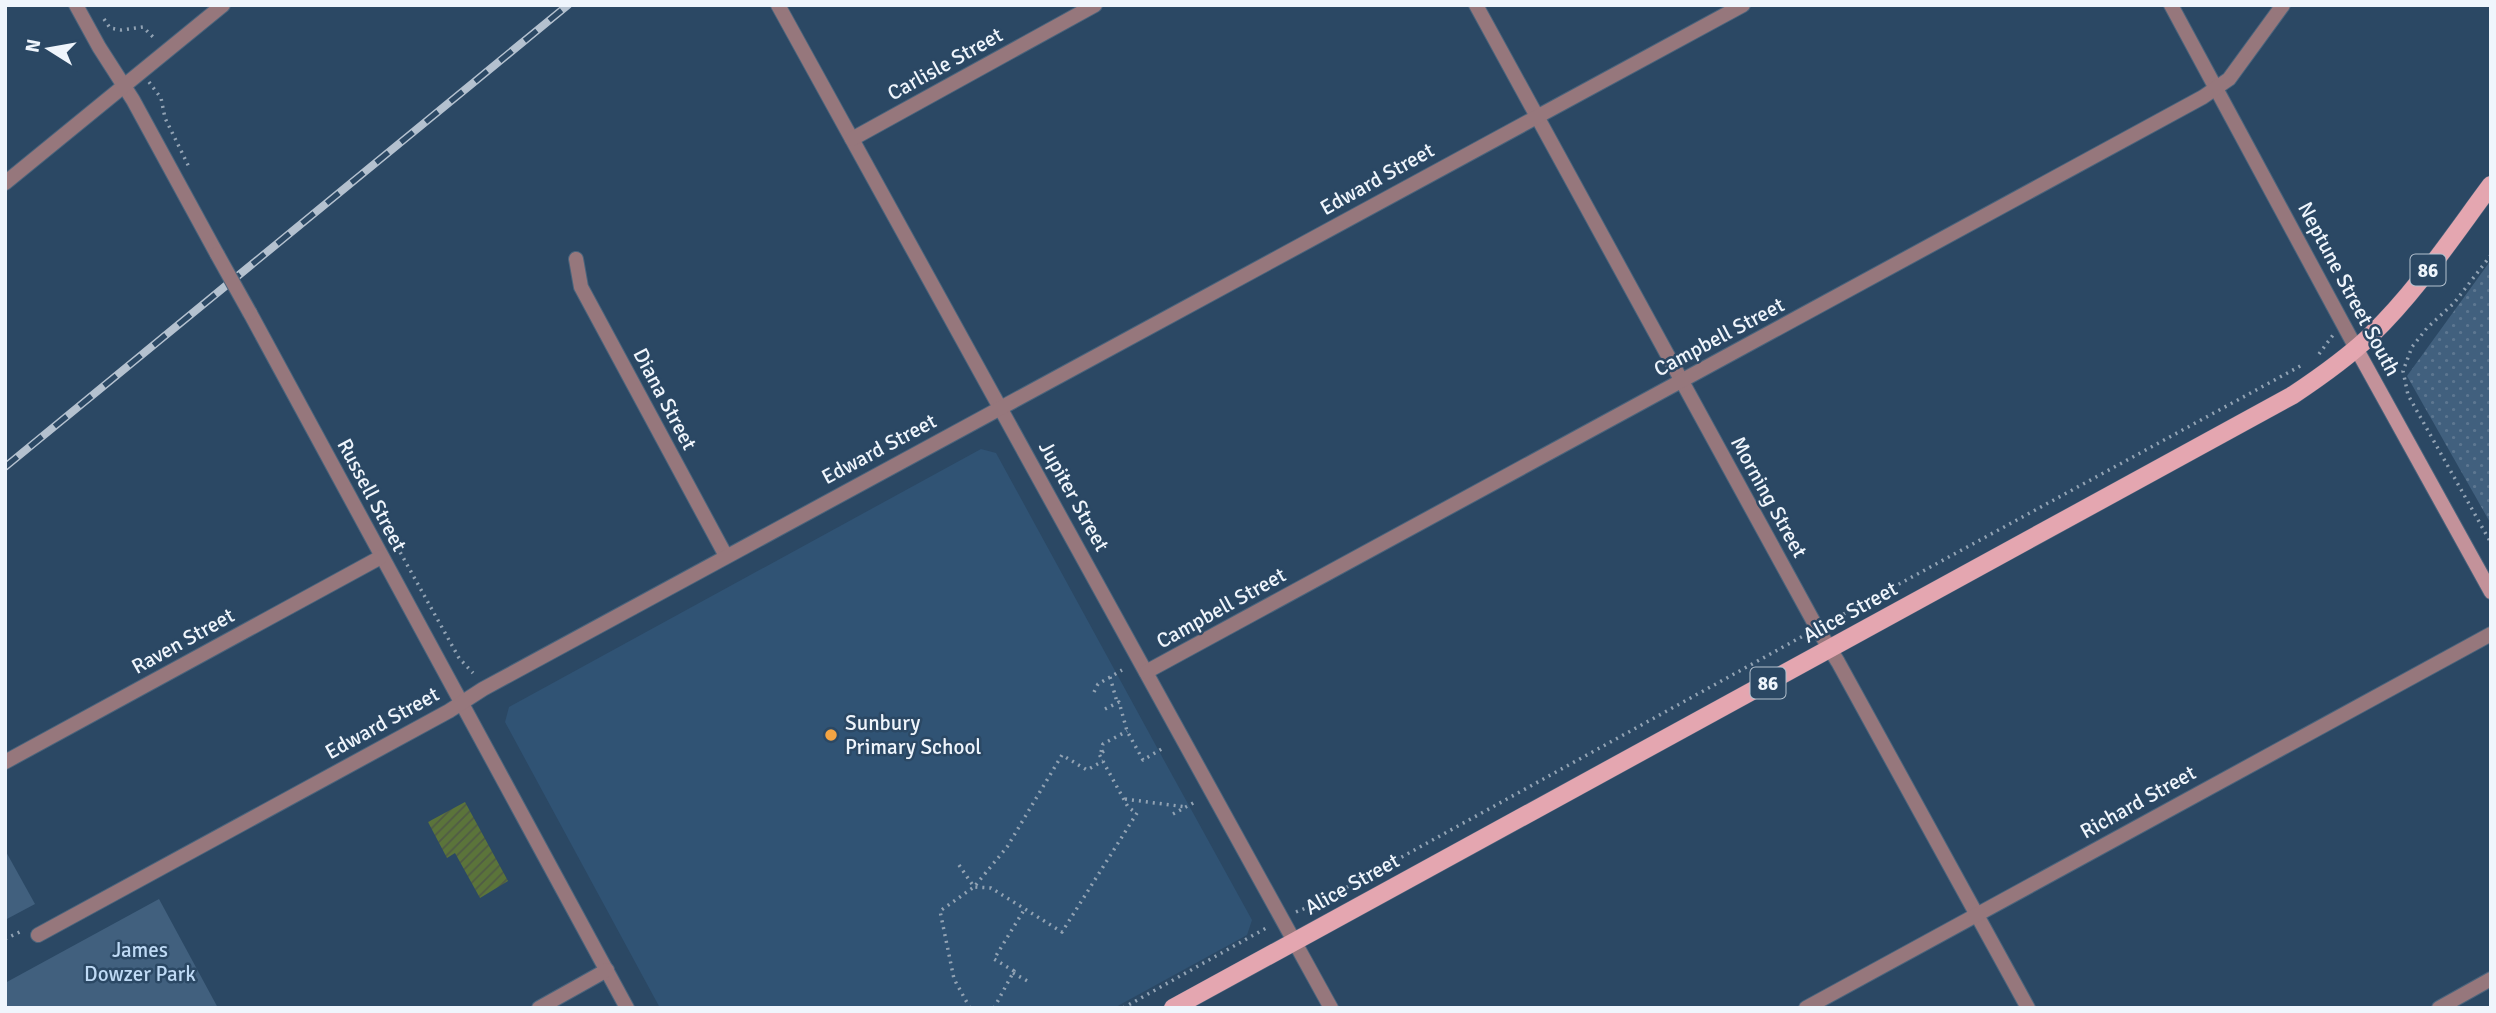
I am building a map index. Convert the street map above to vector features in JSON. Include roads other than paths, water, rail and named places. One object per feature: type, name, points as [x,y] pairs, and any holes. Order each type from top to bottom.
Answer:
[{"type":"main road","name":"Alice Street","points":[[1173,1008],[2293,395],[2356,348],[2384,322],[2491,185]]},
{"type":"street","name":"Russell Street","points":[[76,5],[250,313],[628,1008]]},
{"type":"street","points":[[5,183],[223,5]]},
{"type":"street","name":"Jupiter Street","points":[[778,5],[1331,1008]]},
{"type":"street","name":"Carlisle Street","points":[[852,139],[1095,5]]},
{"type":"street","name":"Morning Street","points":[[1476,5],[2028,1008]]},
{"type":"street","name":"Edward Street","points":[[38,935],[726,556],[1743,5]]},
{"type":"street","name":"Neptune Street South","points":[[2171,5],[2491,592]]},
{"type":"street","name":"Campbell Street","points":[[1146,672],[2217,89],[2229,79],[2283,5]]},
{"type":"street","name":"Diana Street","points":[[576,259],[581,287],[726,556]]},
{"type":"street","name":"Raven Street","points":[[5,762],[382,557]]},
{"type":"street","name":"Richard Street","points":[[1806,1008],[2491,634]]},
{"type":"street","points":[[540,1008],[607,970]]},
{"type":"street","points":[[2438,1008],[2491,979]]},
{"type":"railway","points":[[5,467],[568,5]]},
{"type":"place","name":"Sunbury Primary School","points":[[831,735]]},
{"type":"park label","name":"James Dowzer Park","points":[[140,962]]}]
